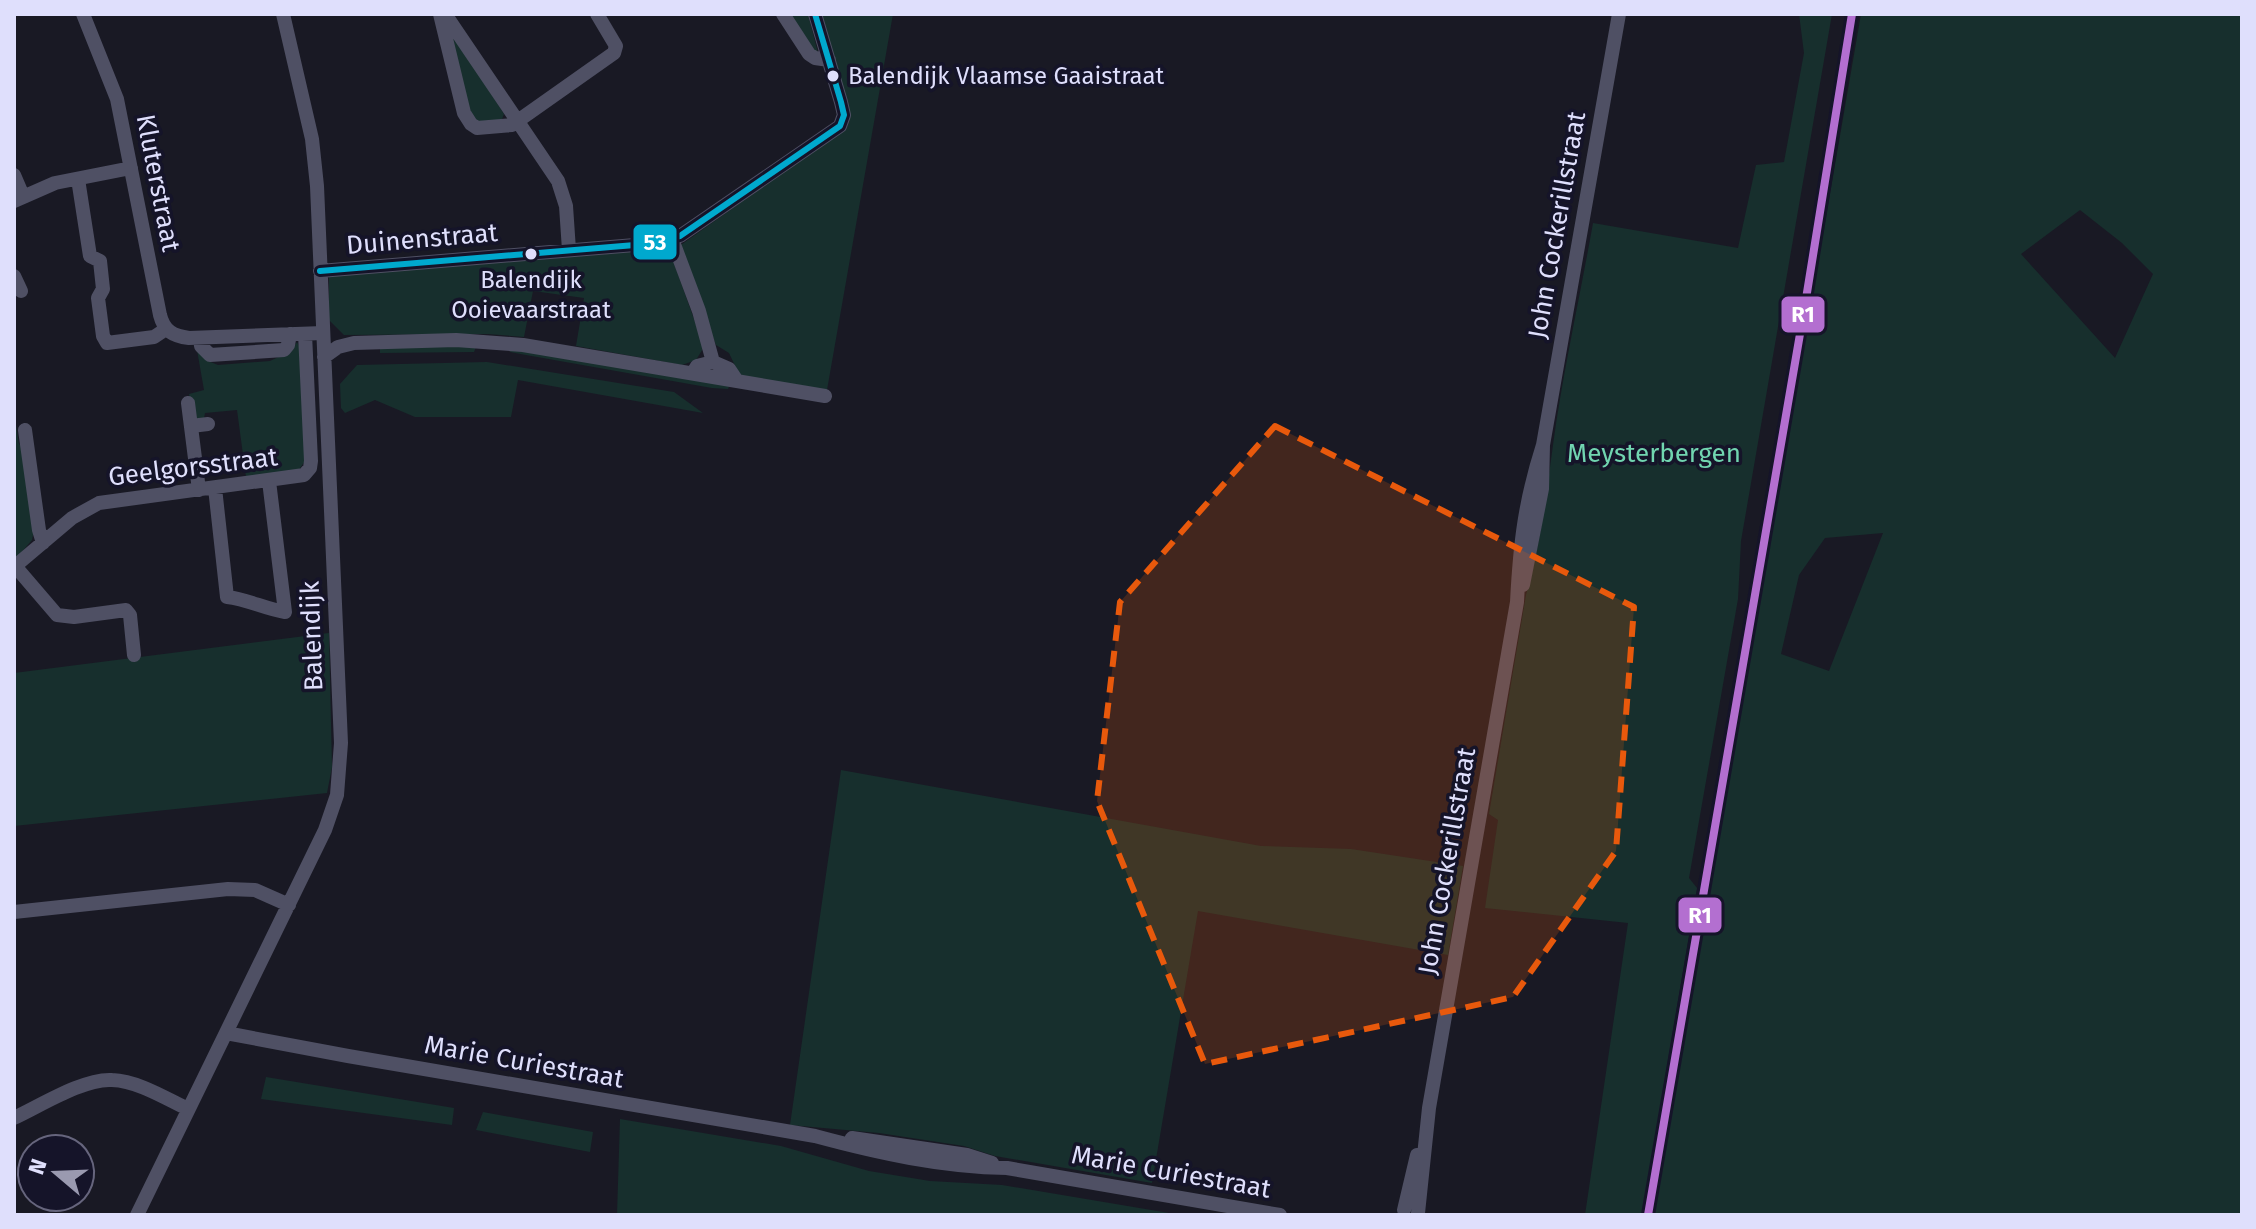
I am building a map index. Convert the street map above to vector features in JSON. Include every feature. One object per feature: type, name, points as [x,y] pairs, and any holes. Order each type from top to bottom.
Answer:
[{"type":"street","name":"Kluterstraat","points":[[83,14],[114,88],[160,315],[166,329]]},
{"type":"street","name":"Balendijk","points":[[137,1215],[325,830],[339,779],[341,743],[317,186],[312,139],[283,14]]},
{"type":"street","points":[[442,14],[518,121],[562,190],[569,250]]},
{"type":"street","points":[[442,14],[467,119],[477,128],[484,129],[512,125],[614,53],[616,46],[597,14]]},
{"type":"street","points":[[783,14],[809,54],[829,60]]},
{"type":"street","name":"Duinenstraat","points":[[320,271],[672,239],[690,230],[840,126],[844,115],[815,14]]},
{"type":"street","name":"John Cockerillstraat","points":[[1409,1213],[1517,602],[1521,539],[1530,485],[1543,445],[1619,14]]},
{"type":"street","points":[[14,175],[19,198],[55,183],[131,168]]},
{"type":"street","points":[[78,179],[90,256],[100,261],[103,289],[98,298],[103,336],[107,343],[154,337],[166,329],[181,337],[200,338],[323,333]]},
{"type":"street","points":[[672,239],[699,311],[713,362]]},
{"type":"street","points":[[14,276],[21,291]]},
{"type":"street","name":"Geelgorsstraat","points":[[15,566],[79,512],[99,503],[296,477],[308,471],[311,461],[298,334]]},
{"type":"street","points":[[324,357],[338,347],[354,343],[456,340],[558,350],[825,396]]},
{"type":"street","points":[[693,373],[697,366],[713,362],[729,369],[737,381]]},
{"type":"street","points":[[188,403],[199,490]]},
{"type":"street","points":[[191,426],[208,424]]},
{"type":"street","points":[[25,430],[43,543]]},
{"type":"street","points":[[308,471],[329,477]]},
{"type":"street","points":[[215,488],[227,597],[285,612],[269,481]]},
{"type":"street","points":[[15,566],[57,615],[74,617],[126,610],[130,615],[134,655]]},
{"type":"street","points":[[14,912],[228,889],[255,890],[289,905]]},
{"type":"street","name":"Marie Curiestraat","points":[[226,1033],[815,1136],[965,1167],[1007,1168],[1280,1215]]},
{"type":"street","points":[[14,1118],[85,1085],[109,1079],[133,1085],[188,1109]]},
{"type":"highlighted area","points":[[1275,426],[1634,607],[1616,851],[1513,997],[1205,1064],[1097,801],[1120,602]]},
{"type":"green space","points":[[790,14],[808,14],[818,53],[816,53]]},
{"type":"green space","points":[[821,14],[893,14],[827,390],[740,376],[729,353],[716,345],[678,247],[843,130]]},
{"type":"green space","name":"Meysterbergen","points":[[1799,14],[1832,14],[1741,541],[1738,599],[1689,878],[1697,888],[1642,1215],[1585,1215],[1628,923],[1485,908],[1498,820],[1489,814],[1526,595],[1542,521],[1562,390],[1593,223],[1738,248],[1756,165],[1784,162],[1804,53]]},
{"type":"green space","points":[[1861,14],[2242,14],[2242,1215],[1654,1215]],"holes":[[[2080,210],[2122,243],[2153,274],[2115,358],[2021,254]],[[1883,533],[1829,671],[1781,654],[1799,575],[1825,538]]]},
{"type":"green space","points":[[453,33],[504,114],[502,119],[485,123],[472,119],[450,35]]},
{"type":"green space","points":[[669,249],[704,347],[696,360],[682,365],[576,346],[584,298],[533,291],[524,337],[488,334],[344,335],[329,320],[329,276]]},
{"type":"green space","points":[[297,342],[300,348],[305,461],[298,471],[246,477],[237,410],[205,413],[204,418],[193,420],[189,394],[204,390],[197,350],[208,361],[218,365],[270,361],[291,351]]},
{"type":"green space","points":[[380,347],[476,347],[474,352],[380,353]]},
{"type":"green space","points":[[511,348],[730,384],[728,389],[712,388],[510,352]]},
{"type":"green space","points":[[487,362],[674,392],[703,413],[518,380],[511,417],[415,417],[375,400],[345,413],[341,408],[340,384],[357,365]]},
{"type":"green space","points":[[14,424],[22,446],[34,530],[32,540],[14,561]]},
{"type":"green space","points":[[329,633],[332,767],[327,793],[14,826],[14,673]]},
{"type":"green space","points":[[841,770],[1261,846],[1351,849],[1463,866],[1448,955],[1198,911],[1152,1183],[995,1156],[964,1146],[879,1133],[790,1125]]},
{"type":"green space","points":[[266,1077],[454,1108],[452,1125],[261,1099]]},
{"type":"green space","points":[[483,1112],[593,1132],[590,1152],[476,1130]]},
{"type":"green space","points":[[620,1119],[781,1146],[869,1171],[930,1181],[1002,1185],[1181,1215],[617,1215]]},
{"type":"transit line","name":"53","points":[[320,271],[647,244],[680,236],[840,126],[844,115],[815,14]]},
{"type":"transit line","name":"R1","points":[[1648,1215],[1852,14]]},
{"type":"place","name":"Balendijk Vlaamse Gaaistraat","points":[[833,76]]},
{"type":"place","name":"Balendijk Ooievaarstraat","points":[[531,254]]}]
